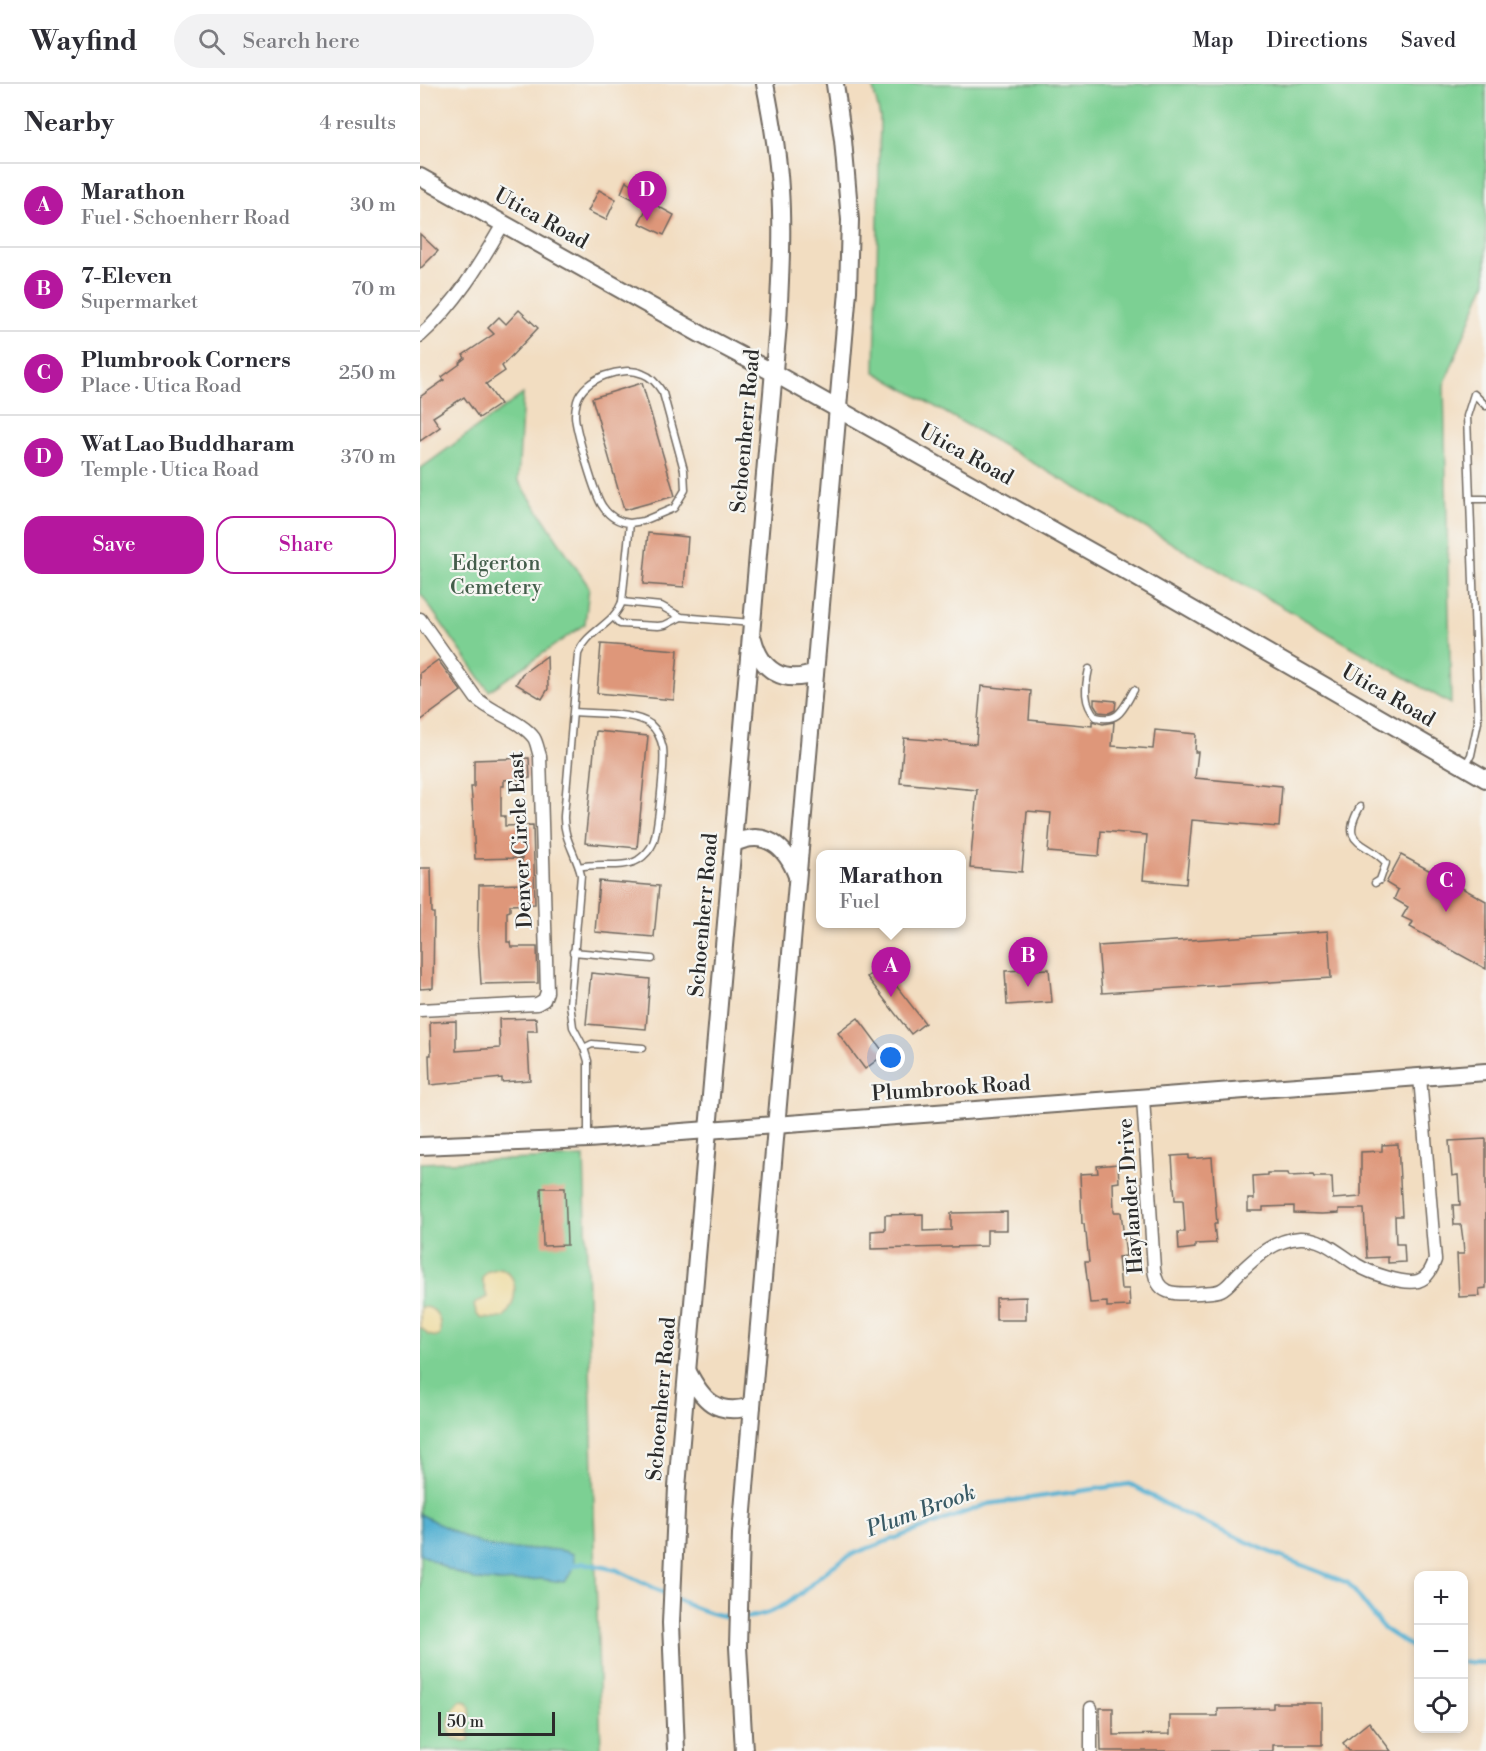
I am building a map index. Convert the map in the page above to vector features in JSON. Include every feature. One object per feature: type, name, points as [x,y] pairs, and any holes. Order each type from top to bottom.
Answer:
[{"type":"main road","name":"Schoenherr Road","points":[[676,1751],[671,1623],[674,1531],[778,312],[781,200],[774,129],[765,84]]},
{"type":"main road","points":[[744,1751],[739,1670],[741,1534],[848,291],[850,220],[843,140],[835,84]]},
{"type":"main road","name":"Utica Road","points":[[420,177],[1136,577],[1486,779]]},
{"type":"main road","points":[[752,628],[758,654],[771,670],[789,678],[806,677],[815,673]]},
{"type":"main road","points":[[733,844],[750,838],[771,841],[787,856],[797,877]]},
{"type":"main road","name":"Plumbrook Road","points":[[420,1146],[588,1139],[1486,1072]]},
{"type":"main road","points":[[687,1370],[700,1393],[714,1405],[729,1410],[752,1406]]},
{"type":"street","points":[[420,336],[448,308],[485,255],[503,224]]},
{"type":"street","name":"Denver Circle East","points":[[420,619],[476,698],[486,707],[519,725],[534,739],[540,756],[547,992],[544,1000],[537,1004],[420,1010]]},
{"type":"street","name":"Haylander Drive","points":[[1143,1098],[1154,1269],[1155,1277],[1162,1289],[1179,1294],[1220,1290],[1265,1249],[1300,1238],[1316,1240],[1329,1245],[1357,1265],[1373,1273],[1406,1281],[1418,1281],[1426,1277],[1435,1260],[1420,1077]]},
{"type":"street","points":[[1091,1708],[1091,1751]]},
{"type":"lane","points":[[628,371],[645,374],[655,381],[663,393],[686,480],[681,499],[674,508],[643,521],[630,523],[613,517],[601,505],[575,415],[581,391],[592,381],[628,371]]},
{"type":"lane","points":[[1465,766],[1471,755],[1478,723],[1467,416],[1474,394],[1486,406]]},
{"type":"lane","points":[[1470,500],[1486,499]]},
{"type":"lane","points":[[588,1139],[589,1070],[584,1047],[573,1027],[571,1018],[573,952],[580,884],[579,867],[567,842],[564,826],[577,664],[581,646],[590,634],[614,618],[622,602],[630,523]]},
{"type":"lane","points":[[622,602],[661,606],[681,617],[752,628]]},
{"type":"lane","points":[[614,618],[620,624],[658,626],[681,617]]},
{"type":"lane","points":[[1089,669],[1087,705],[1096,717],[1112,719],[1118,716],[1134,690]]},
{"type":"lane","points":[[574,712],[644,720],[658,733],[663,756],[655,835],[646,853],[631,863],[597,863],[579,867]]},
{"type":"lane","points":[[1360,807],[1353,823],[1352,832],[1356,841],[1386,863],[1380,880],[1376,883]]},
{"type":"lane","points":[[573,952],[652,959]]},
{"type":"lane","points":[[584,1047],[592,1044],[644,1048]]},
{"type":"green space","points":[[872,84],[1486,84],[1486,281],[1444,385],[1451,704],[875,372],[880,117]]},
{"type":"green space","name":"Edgerton Cemetery","points":[[523,394],[518,480],[589,587],[585,624],[489,691],[420,593],[420,469]]},
{"type":"green space","points":[[584,1157],[601,1751],[420,1751],[420,1163]]},
{"type":"sand","points":[[500,1268],[507,1272],[514,1283],[512,1305],[504,1317],[480,1318],[474,1305],[487,1297],[482,1279],[486,1272]]},
{"type":"sand","points":[[426,1307],[434,1311],[439,1318],[440,1335],[437,1337],[428,1335],[420,1326],[420,1308]]},
{"type":"sand","points":[[461,1701],[468,1702],[471,1711],[470,1738],[464,1742],[453,1738],[449,1728],[451,1713]]},
{"type":"water","points":[[420,1514],[489,1546],[565,1551],[573,1554],[573,1569],[564,1582],[541,1579],[503,1582],[475,1580],[420,1554]]},
{"type":"building","points":[[626,181],[647,192],[641,203],[621,193]]},
{"type":"building","points":[[599,190],[616,199],[606,220],[588,211]]},
{"type":"building","points":[[650,202],[674,215],[664,235],[639,223]]},
{"type":"building","points":[[420,234],[438,251],[420,269]]},
{"type":"building","points":[[519,310],[538,328],[502,366],[505,371],[486,384],[500,404],[479,418],[464,397],[433,417],[440,427],[420,441],[420,397],[444,380],[442,377],[465,358],[463,355],[494,334],[488,328],[499,317],[506,324]]},
{"type":"building","points":[[642,383],[675,496],[624,510],[592,398]]},
{"type":"building","points":[[648,533],[688,537],[684,587],[643,584]]},
{"type":"building","points":[[601,644],[678,650],[674,700],[597,693]]},
{"type":"building","points":[[547,656],[548,689],[542,699],[516,684],[522,674]]},
{"type":"building","points":[[438,660],[461,691],[420,721],[420,673]]},
{"type":"building","points":[[981,686],[1031,691],[1029,720],[1092,726],[1092,721],[1103,724],[1114,722],[1112,746],[1153,749],[1155,730],[1196,734],[1195,752],[1198,752],[1195,778],[1282,786],[1279,827],[1192,820],[1186,884],[1143,880],[1147,835],[1101,831],[1099,856],[1048,852],[1051,813],[1027,811],[1022,872],[970,868],[977,790],[900,783],[904,738],[976,744]]},
{"type":"building","points":[[1094,699],[1116,701],[1115,710],[1109,713],[1099,712]]},
{"type":"building","points":[[596,731],[648,736],[637,848],[585,843]]},
{"type":"building","points":[[529,758],[530,778],[504,780],[504,786],[501,786],[501,816],[505,816],[505,826],[533,825],[535,904],[510,905],[510,911],[507,912],[507,942],[510,942],[511,947],[537,947],[538,983],[481,984],[478,937],[479,885],[523,884],[522,858],[475,859],[471,787],[474,787],[474,760]]},
{"type":"building","points":[[1401,855],[1486,901],[1486,969],[1410,927],[1413,922],[1402,917],[1408,907],[1394,899],[1398,890],[1386,883]]},
{"type":"building","points":[[420,868],[431,868],[432,913],[434,913],[433,988],[420,989]]},
{"type":"building","points":[[599,881],[659,886],[654,937],[595,932]]},
{"type":"building","points":[[1328,931],[1331,978],[1102,993],[1098,946]]},
{"type":"building","points":[[881,966],[925,1023],[911,1034],[867,977]]},
{"type":"building","points":[[1049,969],[1052,1002],[1007,1005],[1005,971]]},
{"type":"building","points":[[591,973],[650,979],[646,1029],[586,1024]]},
{"type":"building","points":[[536,1018],[537,1031],[527,1031],[530,1080],[502,1082],[502,1078],[430,1085],[430,1022],[456,1021],[456,1051],[500,1048],[499,1019]]},
{"type":"building","points":[[858,1018],[885,1054],[865,1069],[838,1033]]},
{"type":"building","points":[[1486,1139],[1486,1288],[1479,1289],[1480,1296],[1459,1297],[1457,1254],[1464,1254],[1461,1225],[1454,1225],[1453,1205],[1460,1205],[1458,1175],[1452,1176],[1449,1141]]},
{"type":"building","points":[[1398,1144],[1402,1216],[1395,1216],[1396,1244],[1404,1244],[1405,1262],[1388,1263],[1388,1257],[1367,1258],[1364,1209],[1339,1209],[1339,1213],[1322,1214],[1294,1213],[1294,1206],[1263,1207],[1263,1211],[1248,1211],[1248,1199],[1254,1199],[1253,1176],[1267,1175],[1267,1173],[1332,1177],[1333,1199],[1361,1197],[1361,1152],[1382,1151],[1382,1145]]},
{"type":"building","points":[[1189,1155],[1189,1159],[1212,1157],[1217,1224],[1214,1224],[1216,1243],[1195,1244],[1195,1248],[1179,1250],[1178,1232],[1185,1232],[1183,1200],[1175,1200],[1172,1156]]},
{"type":"building","points":[[1118,1164],[1119,1182],[1113,1183],[1114,1212],[1121,1212],[1126,1256],[1118,1257],[1121,1289],[1129,1289],[1130,1306],[1107,1307],[1107,1302],[1090,1303],[1085,1262],[1089,1262],[1086,1233],[1084,1224],[1082,1224],[1080,1174],[1098,1173],[1097,1166]]},
{"type":"building","points":[[541,1188],[565,1188],[567,1245],[543,1246]]},
{"type":"building","points":[[1007,1212],[1007,1230],[987,1230],[987,1246],[871,1249],[871,1231],[885,1230],[885,1215],[923,1214],[923,1231],[951,1230],[951,1213]]},
{"type":"building","points":[[1026,1297],[1026,1320],[996,1320],[996,1298]]},
{"type":"building","points":[[1273,1703],[1322,1703],[1322,1745],[1273,1745],[1273,1751],[1101,1751],[1100,1708],[1113,1708],[1113,1735],[1170,1734],[1170,1716],[1218,1716],[1218,1709],[1273,1708]]},
{"type":"building","points":[[1369,1722],[1391,1751],[1349,1751],[1343,1743]]},
{"type":"waterway","name":"Plum Brook","points":[[676,1599],[728,1617],[744,1618],[760,1615],[791,1601],[830,1569],[855,1553],[988,1504],[1130,1484],[1178,1511],[1281,1557],[1348,1583],[1384,1629],[1414,1648]]},
{"type":"waterway","name":"Plum Brook","points":[[569,1567],[584,1563],[617,1570],[668,1595]]},
{"type":"waterway","name":"Plum Brook","points":[[1468,1662],[1486,1663]]},
{"type":"place","name":"Wat Lao Buddharam","points":[[647,221]]},
{"type":"place","name":"Plumbrook Corners","points":[[1446,912]]},
{"type":"place","name":"7-Eleven","points":[[1028,987]]},
{"type":"place","name":"Marathon","points":[[891,997]]}]
